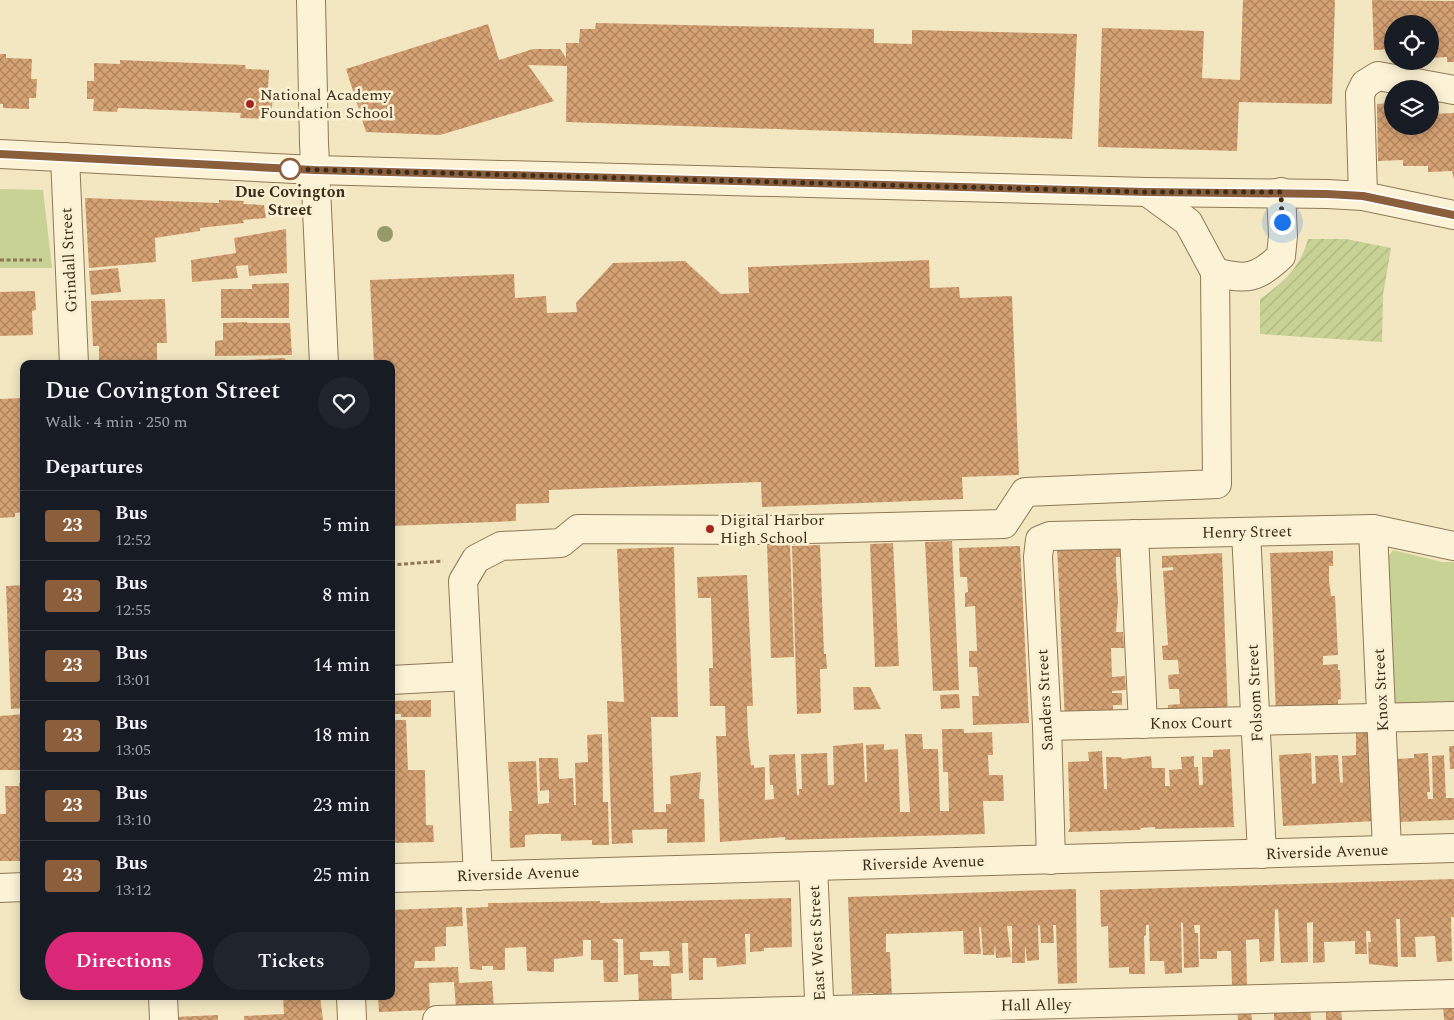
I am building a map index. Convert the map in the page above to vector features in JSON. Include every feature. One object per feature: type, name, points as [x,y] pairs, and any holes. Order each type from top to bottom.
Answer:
[{"type":"street","points":[[311,0],[315,170],[324,360]]},
{"type":"street","points":[[1363,196],[1360,94],[1364,84],[1378,76],[1454,90]]},
{"type":"street","points":[[0,154],[315,170],[1147,192],[1281,192],[1363,196],[1454,215]]},
{"type":"street","name":"Grindall Street","points":[[64,157],[74,360]]},
{"type":"street","points":[[478,876],[463,581],[476,559],[501,546],[561,544],[578,529],[769,530],[1004,524],[1025,492],[1217,484],[1215,272],[1188,222],[1147,192]]},
{"type":"street","points":[[1215,272],[1238,279],[1265,271],[1281,256],[1283,236],[1281,192]]},
{"type":"street","name":"Henry Street","points":[[1040,540],[1050,536],[1372,529],[1454,546]]},
{"type":"street","name":"Knox Street","points":[[1372,529],[1383,718],[1387,850]]},
{"type":"street","name":"Folsom Street","points":[[1246,532],[1262,854]]},
{"type":"street","points":[[1134,534],[1143,724]]},
{"type":"street","name":"Sanders Street","points":[[1040,540],[1038,558],[1047,726],[1051,860]]},
{"type":"street","points":[[395,680],[467,676]]},
{"type":"street","name":"Knox Court","points":[[1047,726],[1454,716]]},
{"type":"street","name":"Riverside Avenue","points":[[395,878],[1454,848]]},
{"type":"street","name":"East West Street","points":[[813,866],[820,1015]]},
{"type":"street","points":[[0,888],[20,887]]},
{"type":"street","name":"Hall Alley","points":[[437,1020],[820,1015],[1454,994]]},
{"type":"street","points":[[163,1000],[164,1020]]},
{"type":"street","points":[[351,1000],[352,1020]]},
{"type":"path","points":[[0,260],[13,259]]},
{"type":"path","points":[[395,564],[446,561]]},
{"type":"green space","points":[[0,189],[43,190],[52,268],[0,268]]},
{"type":"green space","points":[[1308,239],[1346,239],[1391,248],[1383,295],[1382,342],[1260,334],[1260,299],[1290,274],[1305,249]]},
{"type":"green space","points":[[1393,550],[1442,562],[1454,562],[1454,712],[1392,714],[1385,562]]},
{"type":"building","points":[[1243,0],[1335,0],[1332,104],[1239,102],[1237,151],[1098,147],[1102,28],[1204,31],[1202,78],[1240,80]]},
{"type":"building","points":[[1372,0],[1454,1],[1454,62],[1447,62],[1447,57],[1439,57],[1439,15],[1384,15],[1384,49],[1374,50]]},
{"type":"building","points":[[596,23],[874,29],[874,43],[912,44],[912,30],[1077,34],[1072,139],[566,122],[567,66],[528,65],[554,101],[440,135],[366,132],[346,69],[488,24],[499,60],[533,49],[560,49],[566,58],[566,43],[579,43],[580,29],[595,29]]},
{"type":"building","points":[[0,54],[6,54],[6,58],[32,59],[31,79],[37,79],[36,98],[29,98],[29,109],[3,108],[3,104],[0,104]]},
{"type":"building","points":[[120,60],[245,65],[246,69],[269,70],[268,89],[273,89],[272,108],[267,108],[267,119],[240,118],[241,113],[118,108],[117,112],[93,111],[94,99],[87,99],[87,81],[94,81],[94,63],[120,64]]},
{"type":"building","points":[[1377,104],[1384,104],[1384,135],[1439,135],[1439,114],[1454,113],[1454,179],[1452,171],[1428,172],[1428,166],[1403,166],[1403,160],[1378,161]]},
{"type":"building","points":[[85,198],[219,203],[219,200],[244,201],[243,204],[264,205],[266,218],[243,220],[244,223],[200,228],[200,231],[155,238],[156,262],[89,268]]},
{"type":"building","points":[[286,229],[287,273],[249,276],[248,265],[236,266],[238,278],[192,282],[191,260],[236,253],[234,238]]},
{"type":"building","points":[[929,260],[930,288],[959,287],[960,298],[1012,296],[1019,475],[962,477],[963,499],[762,507],[761,482],[549,490],[549,503],[516,504],[516,521],[395,526],[395,360],[374,360],[370,280],[514,274],[515,298],[546,296],[547,313],[577,312],[576,303],[613,263],[685,261],[721,294],[749,293],[748,267]]},
{"type":"building","points":[[118,268],[121,292],[91,295],[89,271]]},
{"type":"building","points":[[289,283],[289,318],[221,318],[221,289],[252,289],[252,284]]},
{"type":"building","points":[[35,291],[36,310],[32,311],[33,335],[0,336],[0,292]]},
{"type":"building","points":[[165,299],[167,343],[157,343],[157,360],[99,360],[99,346],[93,346],[91,301]]},
{"type":"building","points":[[223,323],[290,323],[292,355],[215,356],[215,341],[223,340]]},
{"type":"building","points":[[285,358],[285,360],[244,360]]},
{"type":"building","points":[[20,398],[20,512],[15,513],[15,517],[0,518],[0,399]]},
{"type":"building","points":[[952,541],[959,690],[933,691],[925,542]]},
{"type":"building","points":[[790,543],[794,657],[771,658],[767,544]]},
{"type":"building","points":[[893,543],[899,666],[875,667],[870,544]]},
{"type":"building","points":[[1120,543],[1120,557],[1116,557],[1118,601],[1116,632],[1123,632],[1124,648],[1111,648],[1112,677],[1125,676],[1126,690],[1112,691],[1112,693],[1122,693],[1122,705],[1113,705],[1113,720],[1065,722],[1057,545]]},
{"type":"building","points":[[820,545],[824,654],[826,654],[827,669],[820,669],[821,713],[797,714],[792,546]]},
{"type":"building","points":[[1020,546],[1029,723],[973,725],[972,696],[979,696],[977,667],[969,667],[969,651],[977,651],[975,606],[965,607],[965,593],[968,592],[967,577],[960,577],[959,548]]},
{"type":"building","points":[[674,547],[678,717],[651,717],[654,812],[666,812],[666,804],[671,804],[670,776],[701,772],[699,799],[704,799],[705,842],[667,843],[667,829],[632,830],[633,843],[612,844],[607,701],[624,702],[617,549]]},
{"type":"building","points":[[1333,551],[1333,566],[1329,566],[1329,580],[1331,596],[1335,596],[1338,655],[1323,656],[1323,665],[1338,664],[1338,670],[1340,670],[1341,699],[1338,700],[1338,714],[1276,717],[1270,553]]},
{"type":"building","points":[[1222,553],[1228,717],[1168,720],[1168,705],[1180,704],[1179,689],[1169,689],[1168,675],[1179,674],[1178,660],[1163,660],[1162,646],[1168,645],[1163,571],[1173,570],[1173,567],[1162,568],[1162,556]]},
{"type":"building","points":[[747,575],[753,706],[747,706],[748,736],[751,765],[754,765],[754,768],[765,767],[765,800],[774,799],[773,785],[770,785],[769,755],[795,754],[797,795],[799,795],[799,789],[802,789],[801,754],[827,753],[828,785],[834,785],[833,746],[863,743],[865,782],[867,782],[866,745],[884,744],[884,750],[898,749],[900,812],[910,812],[905,734],[922,734],[923,749],[938,749],[940,811],[949,811],[948,772],[943,772],[942,729],[964,729],[964,733],[992,732],[993,755],[988,755],[989,775],[1003,775],[1004,801],[983,801],[985,834],[785,840],[785,837],[720,842],[716,736],[726,736],[725,706],[710,706],[709,668],[713,668],[711,598],[698,598],[697,577]]},
{"type":"building","points":[[20,585],[20,708],[11,709],[6,586]]},
{"type":"building","points":[[853,687],[870,687],[881,709],[854,710]]},
{"type":"building","points":[[959,694],[960,708],[941,709],[940,695]]},
{"type":"building","points":[[431,700],[431,717],[401,717],[401,714],[395,714],[395,701]]},
{"type":"building","points":[[20,714],[20,770],[0,770],[0,716]]},
{"type":"building","points":[[395,720],[406,720],[408,770],[425,770],[426,825],[433,825],[434,842],[395,843]]},
{"type":"building","points":[[1356,730],[1370,734],[1375,821],[1283,826],[1279,755],[1311,753],[1312,784],[1316,783],[1315,756],[1338,755],[1340,782],[1343,783],[1342,756],[1356,755]]},
{"type":"building","points":[[602,734],[603,802],[608,802],[609,845],[592,845],[592,840],[561,841],[561,834],[539,834],[525,835],[525,847],[510,848],[509,811],[512,811],[508,762],[536,761],[538,804],[549,803],[549,790],[540,791],[539,758],[558,758],[559,779],[573,778],[574,805],[576,805],[575,763],[588,762],[587,735]]},
{"type":"building","points":[[1449,746],[1454,746],[1454,769],[1450,769]]},
{"type":"building","points":[[1230,749],[1234,827],[1155,829],[1155,827],[1141,828],[1140,830],[1068,832],[1070,828],[1068,762],[1089,761],[1088,752],[1102,751],[1104,789],[1107,789],[1106,757],[1121,757],[1122,759],[1151,756],[1152,768],[1165,768],[1165,786],[1170,786],[1169,770],[1182,769],[1181,757],[1194,756],[1194,767],[1198,767],[1199,785],[1203,785],[1202,757],[1213,757],[1213,750]]},
{"type":"building","points":[[1428,753],[1430,792],[1427,792],[1428,799],[1433,799],[1432,756],[1444,755],[1446,798],[1454,798],[1454,820],[1397,822],[1396,759],[1414,758],[1414,754]]},
{"type":"building","points":[[20,783],[20,861],[0,861],[0,814],[6,814],[5,786],[19,786]]},
{"type":"building","points":[[1454,879],[1454,917],[1451,917],[1452,961],[1437,962],[1435,936],[1415,937],[1416,957],[1401,957],[1400,919],[1396,919],[1398,967],[1369,964],[1368,942],[1371,942],[1370,931],[1366,931],[1367,954],[1355,954],[1355,941],[1324,942],[1325,962],[1313,963],[1313,922],[1307,923],[1308,962],[1281,963],[1278,909],[1275,910],[1274,961],[1260,962],[1259,939],[1246,940],[1247,985],[1232,986],[1231,951],[1217,951],[1217,959],[1200,959],[1200,925],[1194,925],[1195,933],[1198,933],[1199,967],[1184,968],[1183,923],[1181,922],[1182,973],[1165,974],[1164,961],[1150,961],[1149,925],[1146,925],[1146,935],[1144,936],[1145,974],[1129,974],[1129,967],[1109,968],[1108,926],[1101,927],[1100,890]]},
{"type":"building","points":[[1076,889],[1077,983],[1058,984],[1056,925],[1053,925],[1054,943],[1041,943],[1040,925],[1038,926],[1039,960],[1027,961],[1025,944],[1025,963],[1012,963],[1012,926],[1007,926],[1011,957],[996,958],[995,944],[994,955],[983,955],[981,927],[979,927],[981,954],[964,954],[963,931],[886,934],[886,952],[890,952],[892,998],[873,999],[873,993],[852,994],[848,897]]},
{"type":"building","points":[[791,898],[792,947],[764,948],[764,951],[750,952],[750,934],[745,934],[746,964],[717,967],[716,958],[703,958],[703,980],[689,980],[688,943],[682,943],[683,973],[671,974],[672,1004],[639,1005],[638,974],[624,975],[623,939],[612,939],[618,943],[618,982],[604,982],[603,960],[591,960],[591,940],[583,940],[583,956],[554,959],[554,972],[527,971],[526,947],[505,948],[505,970],[493,970],[493,966],[482,966],[482,970],[470,969],[466,908],[488,907],[488,903],[600,901],[600,903]],"holes":[[[669,951],[670,966],[653,966],[653,960],[640,960],[640,952]]]},
{"type":"building","points":[[462,907],[463,926],[446,927],[446,946],[435,947],[435,961],[415,961],[414,968],[458,967],[459,983],[492,981],[494,1008],[456,1009],[454,982],[429,983],[430,1010],[379,1012],[378,1000],[395,1000],[395,910]]},
{"type":"building","points":[[283,1000],[320,1000],[323,1020],[244,1020],[244,1016],[284,1014]]},
{"type":"building","points":[[1454,1004],[1454,1020],[1444,1020],[1443,1005]]},
{"type":"building","points":[[1310,1008],[1311,1020],[1274,1020],[1274,1009]]},
{"type":"building","points":[[1341,1008],[1342,1020],[1326,1020],[1326,1009]]},
{"type":"building","points":[[1237,1010],[1251,1010],[1252,1020],[1238,1020]]},
{"type":"building","points":[[218,1015],[218,1020],[176,1020],[175,1017]]},
{"type":"bus line","name":"23","points":[[0,154],[315,170],[1147,192],[1281,192],[1363,196],[1454,215]]},
{"type":"place","name":"National Academy Foundation School","points":[[250,104]]},
{"type":"place","name":"Due Covington Street","points":[[290,169]]},
{"type":"place","name":"Digital Harbor High School","points":[[710,529]]},
{"type":"route","points":[[290,169],[1147,192],[1281,192],[1282,222]]}]
